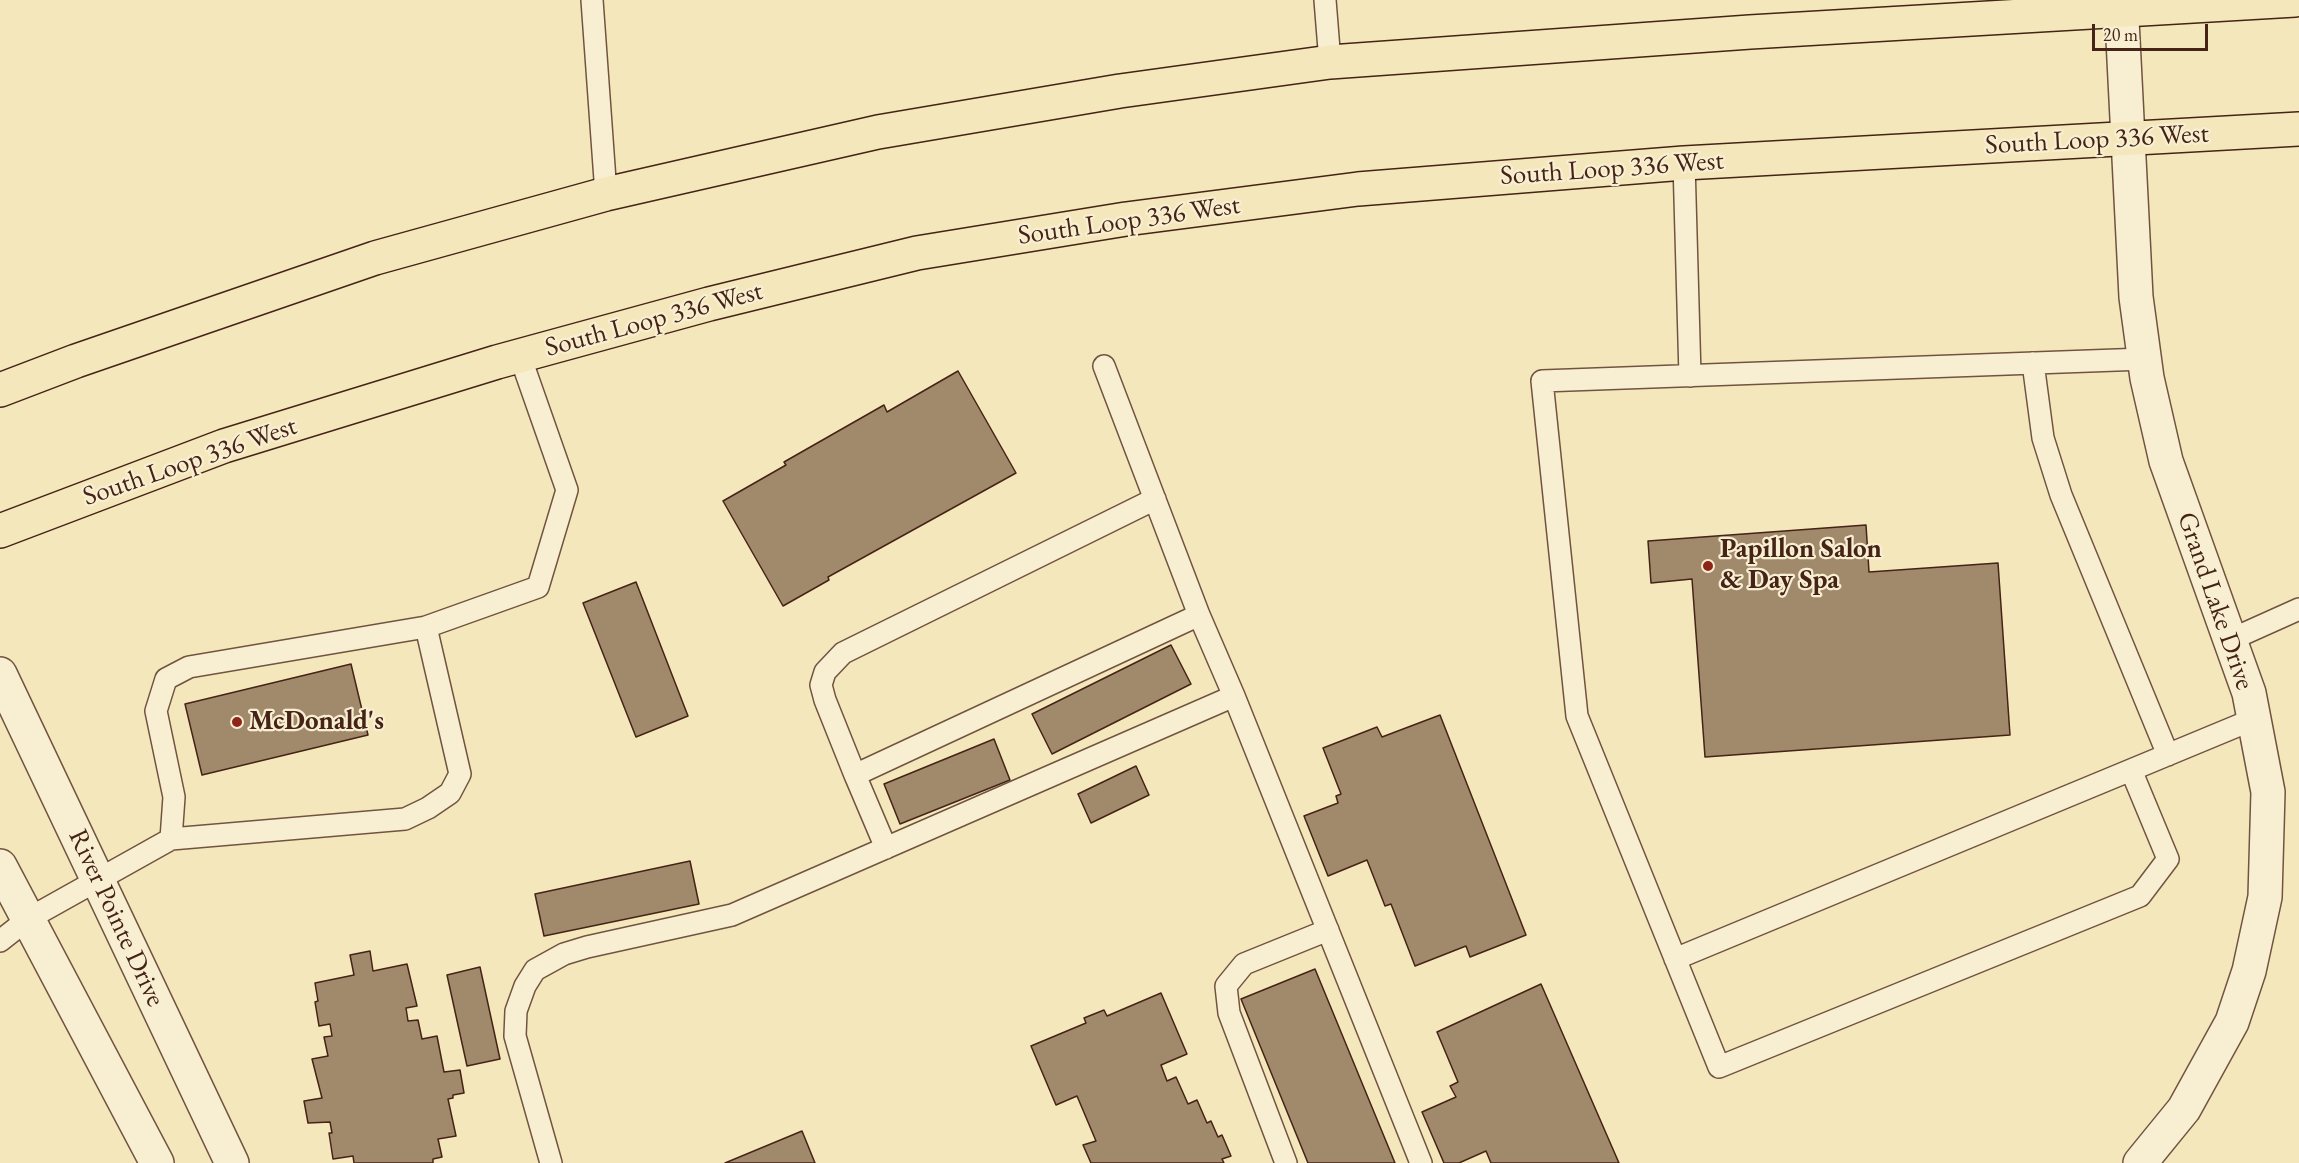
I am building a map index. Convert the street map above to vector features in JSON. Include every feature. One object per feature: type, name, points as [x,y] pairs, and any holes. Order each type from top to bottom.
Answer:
[{"type":"main road","points":[[0,390],[76,361],[375,258],[606,194],[878,132],[1120,91],[1330,62],[2121,5],[2295,0]]},
{"type":"main road","name":"South Loop 336 West","points":[[0,531],[224,446],[520,356],[709,304],[917,254],[1126,219],[1358,189],[1684,163],[2299,129]]},
{"type":"street","name":"Grand Lake Drive","points":[[2121,5],[2136,297],[2144,359],[2166,461],[2249,693],[2268,792],[2265,897],[2249,971],[2232,1022],[2184,1109],[2140,1163]]},
{"type":"street","name":"River Pointe Drive","points":[[0,674],[232,1163]]},
{"type":"street","points":[[0,866],[157,1163]]},
{"type":"lane","points":[[592,0],[606,194]]},
{"type":"lane","points":[[1325,0],[1330,62]]},
{"type":"lane","points":[[1684,163],[1690,376]]},
{"type":"lane","points":[[171,839],[174,797],[156,711],[166,679],[189,667],[426,627],[538,587],[567,490],[520,356]]},
{"type":"lane","points":[[2131,770],[2168,859],[2140,896],[1719,1067],[1577,716],[1542,381],[2144,359]]},
{"type":"lane","points":[[2032,363],[2043,438],[2061,495],[2168,755]]},
{"type":"lane","points":[[1104,366],[1199,615],[1234,696],[1421,1163]]},
{"type":"lane","points":[[886,848],[821,685],[825,672],[843,653],[1155,499]]},
{"type":"lane","points":[[2230,640],[2299,609]]},
{"type":"lane","points":[[855,775],[1199,615]]},
{"type":"lane","points":[[0,941],[28,919],[171,839],[405,819],[428,808],[450,793],[460,774],[426,627]]},
{"type":"lane","points":[[551,1163],[515,1036],[516,1011],[525,986],[535,970],[564,954],[587,947],[732,915],[1234,696]]},
{"type":"lane","points":[[1675,959],[2254,719]]},
{"type":"lane","points":[[1286,1163],[1229,1013],[1226,986],[1244,964],[1328,930]]},
{"type":"building","points":[[958,371],[1016,473],[828,577],[829,580],[783,606],[723,501],[786,465],[784,462],[884,405],[887,412]]},
{"type":"building","points":[[1866,525],[1869,572],[1998,563],[2010,735],[1705,757],[1692,579],[1651,583],[1648,541]]},
{"type":"building","points":[[636,582],[688,716],[636,737],[583,603]]},
{"type":"building","points":[[1171,645],[1191,684],[1052,754],[1032,714]]},
{"type":"building","points":[[351,664],[368,735],[202,775],[185,704]]},
{"type":"building","points":[[1440,715],[1526,935],[1470,957],[1466,946],[1415,966],[1391,904],[1385,906],[1367,860],[1328,876],[1304,816],[1338,803],[1336,796],[1341,794],[1323,748],[1377,727],[1382,737]]},
{"type":"building","points":[[994,739],[1010,780],[900,824],[884,784]]},
{"type":"building","points":[[1136,766],[1149,795],[1091,823],[1078,794]]},
{"type":"building","points":[[690,861],[699,904],[544,936],[535,894]]},
{"type":"building","points":[[370,951],[373,971],[407,964],[417,1006],[406,1008],[408,1021],[418,1020],[422,1039],[437,1036],[444,1072],[460,1070],[464,1093],[453,1095],[453,1098],[448,1099],[456,1136],[438,1139],[442,1157],[433,1159],[433,1163],[354,1163],[353,1156],[333,1159],[329,1133],[332,1133],[330,1122],[308,1123],[304,1101],[322,1098],[312,1059],[328,1056],[324,1037],[332,1036],[330,1024],[319,1026],[315,983],[354,975],[350,955]]},
{"type":"building","points":[[480,967],[500,1059],[467,1066],[447,975]]},
{"type":"building","points":[[1315,969],[1395,1163],[1308,1163],[1241,999]]},
{"type":"building","points":[[1541,984],[1619,1163],[1491,1163],[1486,1151],[1459,1163],[1444,1163],[1422,1112],[1456,1097],[1450,1086],[1458,1082],[1437,1032]]},
{"type":"building","points":[[1161,993],[1187,1054],[1161,1065],[1167,1081],[1176,1077],[1188,1104],[1197,1100],[1207,1123],[1211,1121],[1218,1137],[1222,1135],[1231,1156],[1222,1159],[1224,1163],[1091,1163],[1083,1145],[1096,1141],[1077,1096],[1056,1105],[1031,1046],[1086,1023],[1084,1018],[1104,1010],[1107,1016]]},
{"type":"building","points":[[802,1131],[815,1163],[725,1163]]},
{"type":"place","name":"Papillon Salon & Day Spa","points":[[1708,566]]},
{"type":"place","name":"McDonald's","points":[[237,722]]}]
